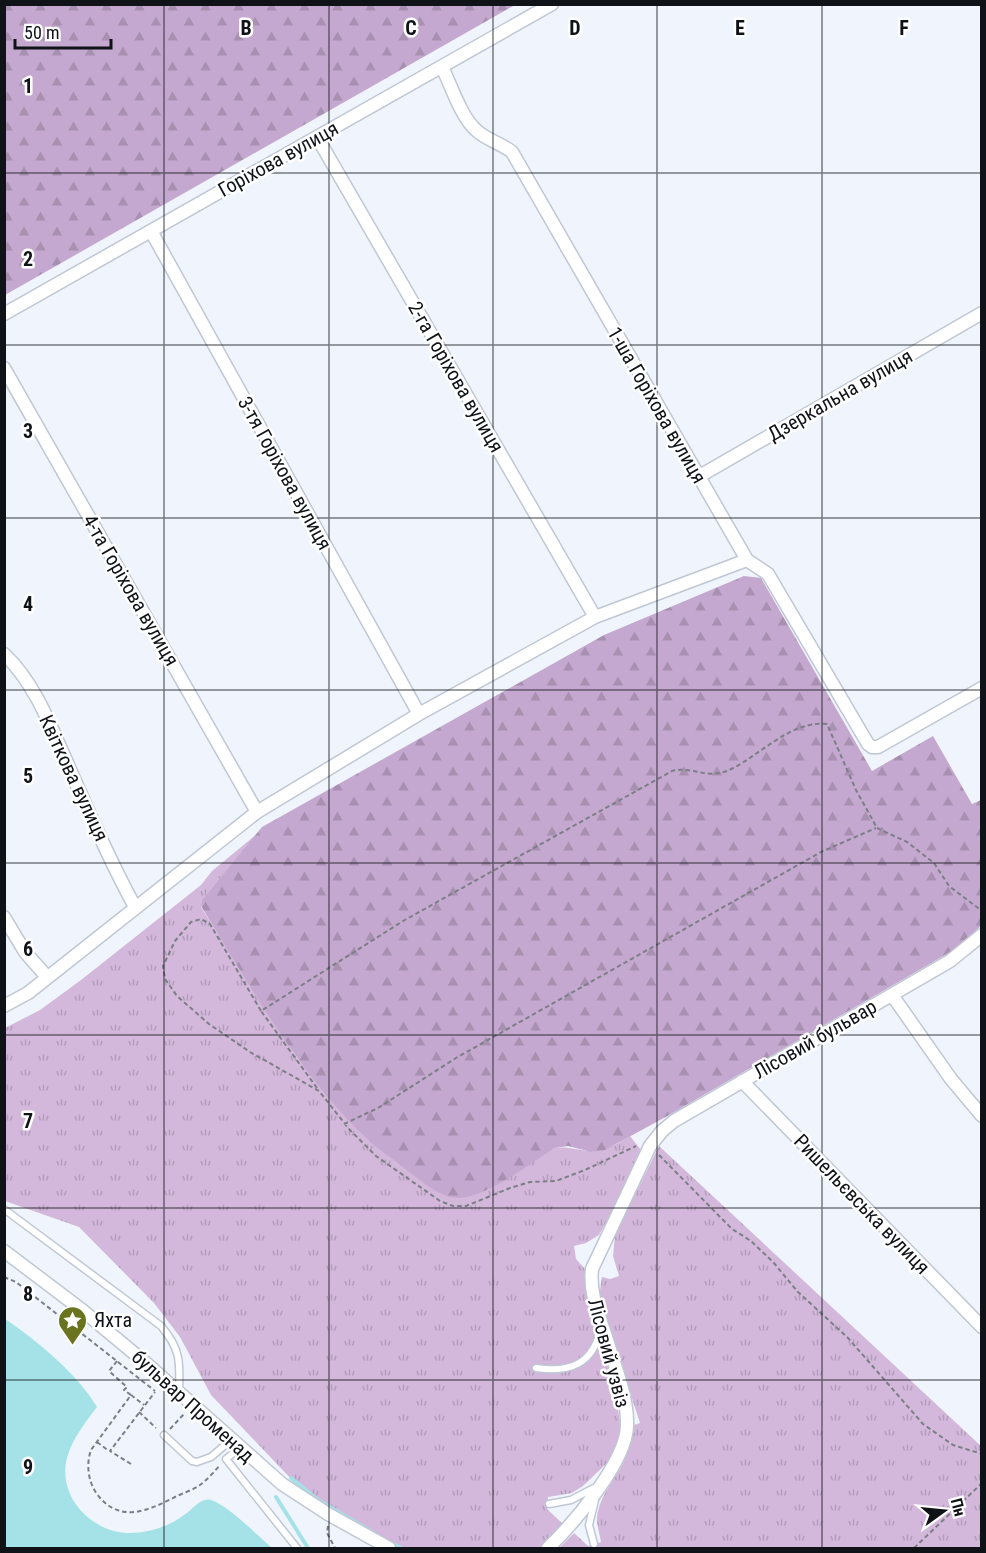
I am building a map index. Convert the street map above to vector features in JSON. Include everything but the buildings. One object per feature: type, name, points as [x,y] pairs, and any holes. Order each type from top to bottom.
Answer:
[{"type":"street","name":"Горіхова вулиця","points":[[4,314],[552,4]]},
{"type":"street","name":"1-ша Горіхова вулиця","points":[[442,67],[469,122],[477,131],[512,152],[747,560],[768,574],[868,744],[878,747],[981,688]]},
{"type":"street","name":"2-га Горіхова вулиця","points":[[317,137],[595,617]]},
{"type":"street","name":"3-тя Горіхова вулиця","points":[[151,231],[419,714]]},
{"type":"street","name":"Дзеркальна вулиця","points":[[698,477],[981,313]]},
{"type":"street","name":"4-та Горіхова вулиця","points":[[4,368],[257,812]]},
{"type":"street","points":[[4,1006],[28,993],[135,906],[257,812],[419,714],[595,617],[747,560]]},
{"type":"street","name":"Квіткова вулиця","points":[[4,654],[28,684],[43,710],[96,828],[135,906]]},
{"type":"street","points":[[4,917],[25,952],[47,977]]},
{"type":"street","name":"Лісовий бульвар","points":[[650,1146],[662,1131],[674,1122],[950,961],[981,935]]},
{"type":"street","points":[[892,995],[951,1079],[981,1116]]},
{"type":"street","name":"Ришельєвська вулиця","points":[[742,1081],[981,1328]]},
{"type":"street","name":"Лісовий узвіз","points":[[548,1548],[575,1519],[620,1453],[627,1425],[618,1375],[592,1294],[592,1269],[650,1146]]},
{"type":"street","name":"бульвар Променад","points":[[4,1251],[82,1310],[282,1484],[328,1514],[389,1548]]},
{"type":"lane","points":[[4,1209],[161,1326],[175,1343],[179,1355],[179,1393]]},
{"type":"lane","points":[[536,1368],[563,1369],[584,1361],[598,1344],[602,1325]]},
{"type":"lane","points":[[164,1435],[192,1461],[197,1462],[236,1444]]},
{"type":"lane","points":[[236,1444],[226,1460],[297,1548]]},
{"type":"lane","points":[[549,1504],[571,1500],[600,1485]]},
{"type":"lane","points":[[594,1544],[589,1525],[600,1485]]},
{"type":"path","points":[[261,1011],[403,921],[672,771],[684,768],[713,774],[727,770],[795,730],[817,723],[828,724],[856,789],[877,828],[907,842],[934,863],[950,886],[981,911]]},
{"type":"path","points":[[344,1124],[378,1108],[456,1058],[821,852],[877,828]]},
{"type":"path","points":[[318,1091],[250,1052],[209,1024],[177,996],[165,979],[164,966],[175,941],[191,922],[201,919],[210,924],[261,1011],[344,1124],[376,1156],[440,1200],[453,1206],[466,1206],[530,1182],[556,1181],[635,1146],[650,1146],[732,1229],[751,1241],[773,1262],[798,1292],[848,1338],[923,1424],[953,1445],[981,1454]]},
{"type":"path","points":[[4,1277],[16,1282],[155,1391]]},
{"type":"path","points":[[117,1361],[109,1371],[127,1387],[124,1390],[144,1405]]},
{"type":"path","points":[[110,1451],[165,1380]]},
{"type":"path","points":[[131,1395],[89,1457],[91,1483],[102,1500],[111,1507],[128,1512],[153,1509],[200,1485],[220,1466]]},
{"type":"path","points":[[139,1412],[164,1435],[192,1405]]},
{"type":"path","points":[[97,1442],[130,1464]]},
{"type":"path","points":[[914,1548],[981,1483]]},
{"type":"path","points":[[328,1514],[327,1533],[335,1548]]},
{"type":"green space","points":[[5,4],[515,4],[515,5],[5,295]]},
{"type":"green space","points":[[744,576],[761,578],[872,771],[933,736],[972,804],[981,800],[981,926],[952,951],[605,1150],[591,1152],[568,1146],[555,1148],[482,1192],[459,1198],[444,1195],[368,1140],[319,1087],[257,998],[201,906],[202,900],[262,827],[604,635]]},
{"type":"green space","points":[[258,833],[202,900],[201,907],[297,1058],[368,1140],[487,1190],[555,1148],[595,1151],[611,1147],[630,1136],[641,1150],[642,1156],[599,1235],[586,1243],[574,1246],[576,1259],[585,1269],[588,1295],[617,1399],[621,1434],[616,1451],[583,1486],[572,1493],[548,1497],[547,1509],[564,1525],[540,1548],[401,1548],[318,1500],[296,1484],[211,1395],[180,1337],[154,1303],[79,1227],[5,1201],[5,1028],[40,1010],[81,980],[201,885],[212,871]]},
{"type":"green space","points":[[659,1146],[981,1446],[981,1548],[559,1548],[574,1533],[588,1546],[601,1542],[597,1525],[600,1505],[627,1455],[634,1425],[640,1423],[599,1297],[602,1277],[610,1279],[619,1276],[613,1256],[615,1235]]},
{"type":"water","points":[[4,1318],[43,1347],[79,1382],[97,1407],[72,1444],[65,1472],[72,1498],[90,1519],[114,1531],[143,1532],[171,1523],[200,1502],[211,1500],[234,1514],[272,1548],[5,1548]]},
{"type":"waterway","points":[[291,1478],[318,1500],[374,1533]]},
{"type":"waterway","points":[[276,1497],[308,1548]]},
{"type":"waterway","points":[[391,1543],[401,1548]]},
{"type":"place","name":"Яхта","points":[[73,1346]]}]
